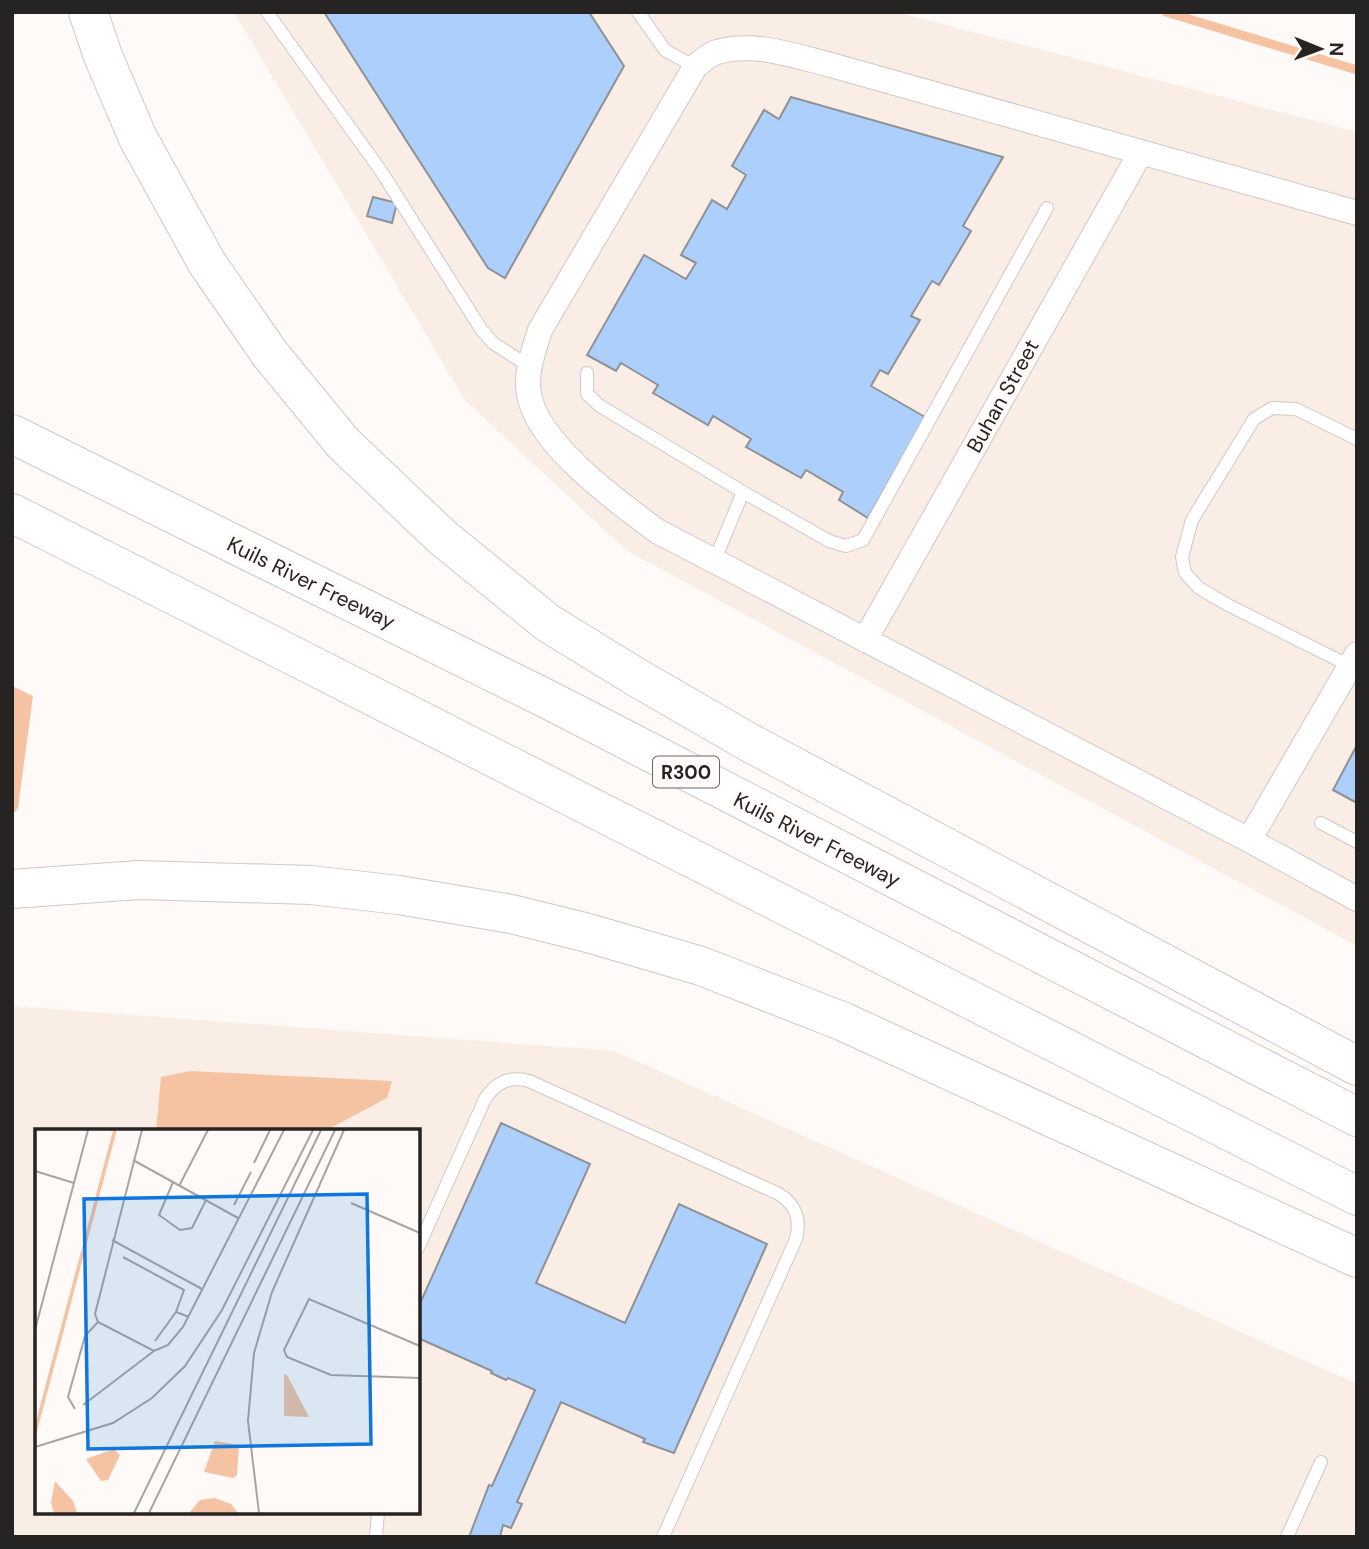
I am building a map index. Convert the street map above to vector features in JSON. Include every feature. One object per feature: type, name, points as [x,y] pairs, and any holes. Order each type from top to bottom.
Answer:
[{"type":"highway","points":[[88,12],[103,56],[138,138],[207,263],[270,354],[343,443],[442,537],[548,623],[750,743],[1357,1066]]},
{"type":"highway","name":"Kuils River Freeway","points":[[12,434],[549,701],[1357,1117]]},
{"type":"highway","points":[[12,513],[1357,1196]]},
{"type":"highway","points":[[12,889],[139,880],[311,885],[512,914],[588,933],[701,966],[844,1022],[1357,1258]]},
{"type":"street","points":[[1357,213],[769,49],[738,48],[715,52],[695,67],[540,330],[529,366],[529,394],[533,406],[559,448],[614,500],[657,531],[1250,840],[1357,899]]},
{"type":"street","name":"Buhan Street","points":[[865,640],[1141,152]]},
{"type":"street","points":[[1250,840],[1353,660]]},
{"type":"lane","points":[[267,12],[381,171],[481,328],[493,343],[529,366]]},
{"type":"lane","points":[[638,12],[665,50],[695,67]]},
{"type":"lane","points":[[587,373],[587,394],[600,406],[829,541],[846,546],[863,540],[1047,208]]},
{"type":"lane","points":[[1353,660],[1228,605],[1199,588],[1185,573],[1182,557],[1192,520],[1254,418],[1272,408],[1296,409],[1357,439]]},
{"type":"lane","points":[[714,562],[743,492]]},
{"type":"lane","points":[[1321,823],[1357,842]]},
{"type":"lane","points":[[420,1244],[485,1099],[496,1085],[512,1079],[529,1081],[786,1199],[798,1221],[796,1239],[663,1537]]},
{"type":"lane","points":[[1287,1537],[1321,1462]]},
{"type":"lane","points":[[376,1537],[378,1514]]},
{"type":"shaded area","points":[[234,12],[896,12],[1357,132],[1357,946],[626,550],[465,400]]},
{"type":"shaded area","points":[[12,686],[33,696],[18,808],[12,815]]},
{"type":"shaded area","points":[[12,1006],[614,1051],[1357,1384],[1357,1537],[12,1537]]},
{"type":"shaded area","points":[[190,1071],[392,1081],[387,1098],[329,1129],[156,1129],[161,1077]]},
{"type":"building","points":[[324,12],[589,12],[624,66],[505,278],[488,268]]},
{"type":"building","points":[[791,97],[1003,157],[963,226],[971,231],[939,285],[932,281],[911,316],[920,320],[888,374],[880,370],[871,386],[925,417],[868,518],[839,500],[843,492],[806,470],[801,478],[746,447],[751,439],[713,416],[708,425],[653,393],[658,385],[621,363],[616,371],[587,355],[644,255],[686,279],[696,263],[681,255],[712,200],[727,209],[746,175],[732,166],[764,110],[779,119]]},
{"type":"building","points":[[373,197],[397,203],[392,223],[367,216]]},
{"type":"building","points":[[1357,745],[1357,803],[1333,790]]},
{"type":"building","points":[[501,1123],[590,1164],[536,1283],[625,1323],[679,1204],[767,1244],[674,1453],[643,1442],[645,1439],[561,1402],[517,1502],[522,1504],[511,1528],[503,1525],[500,1537],[469,1537],[489,1485],[492,1486],[535,1390],[508,1378],[506,1380],[420,1339],[420,1304]]},
{"type":"waterway","points":[[1166,12],[1357,70]]}]
